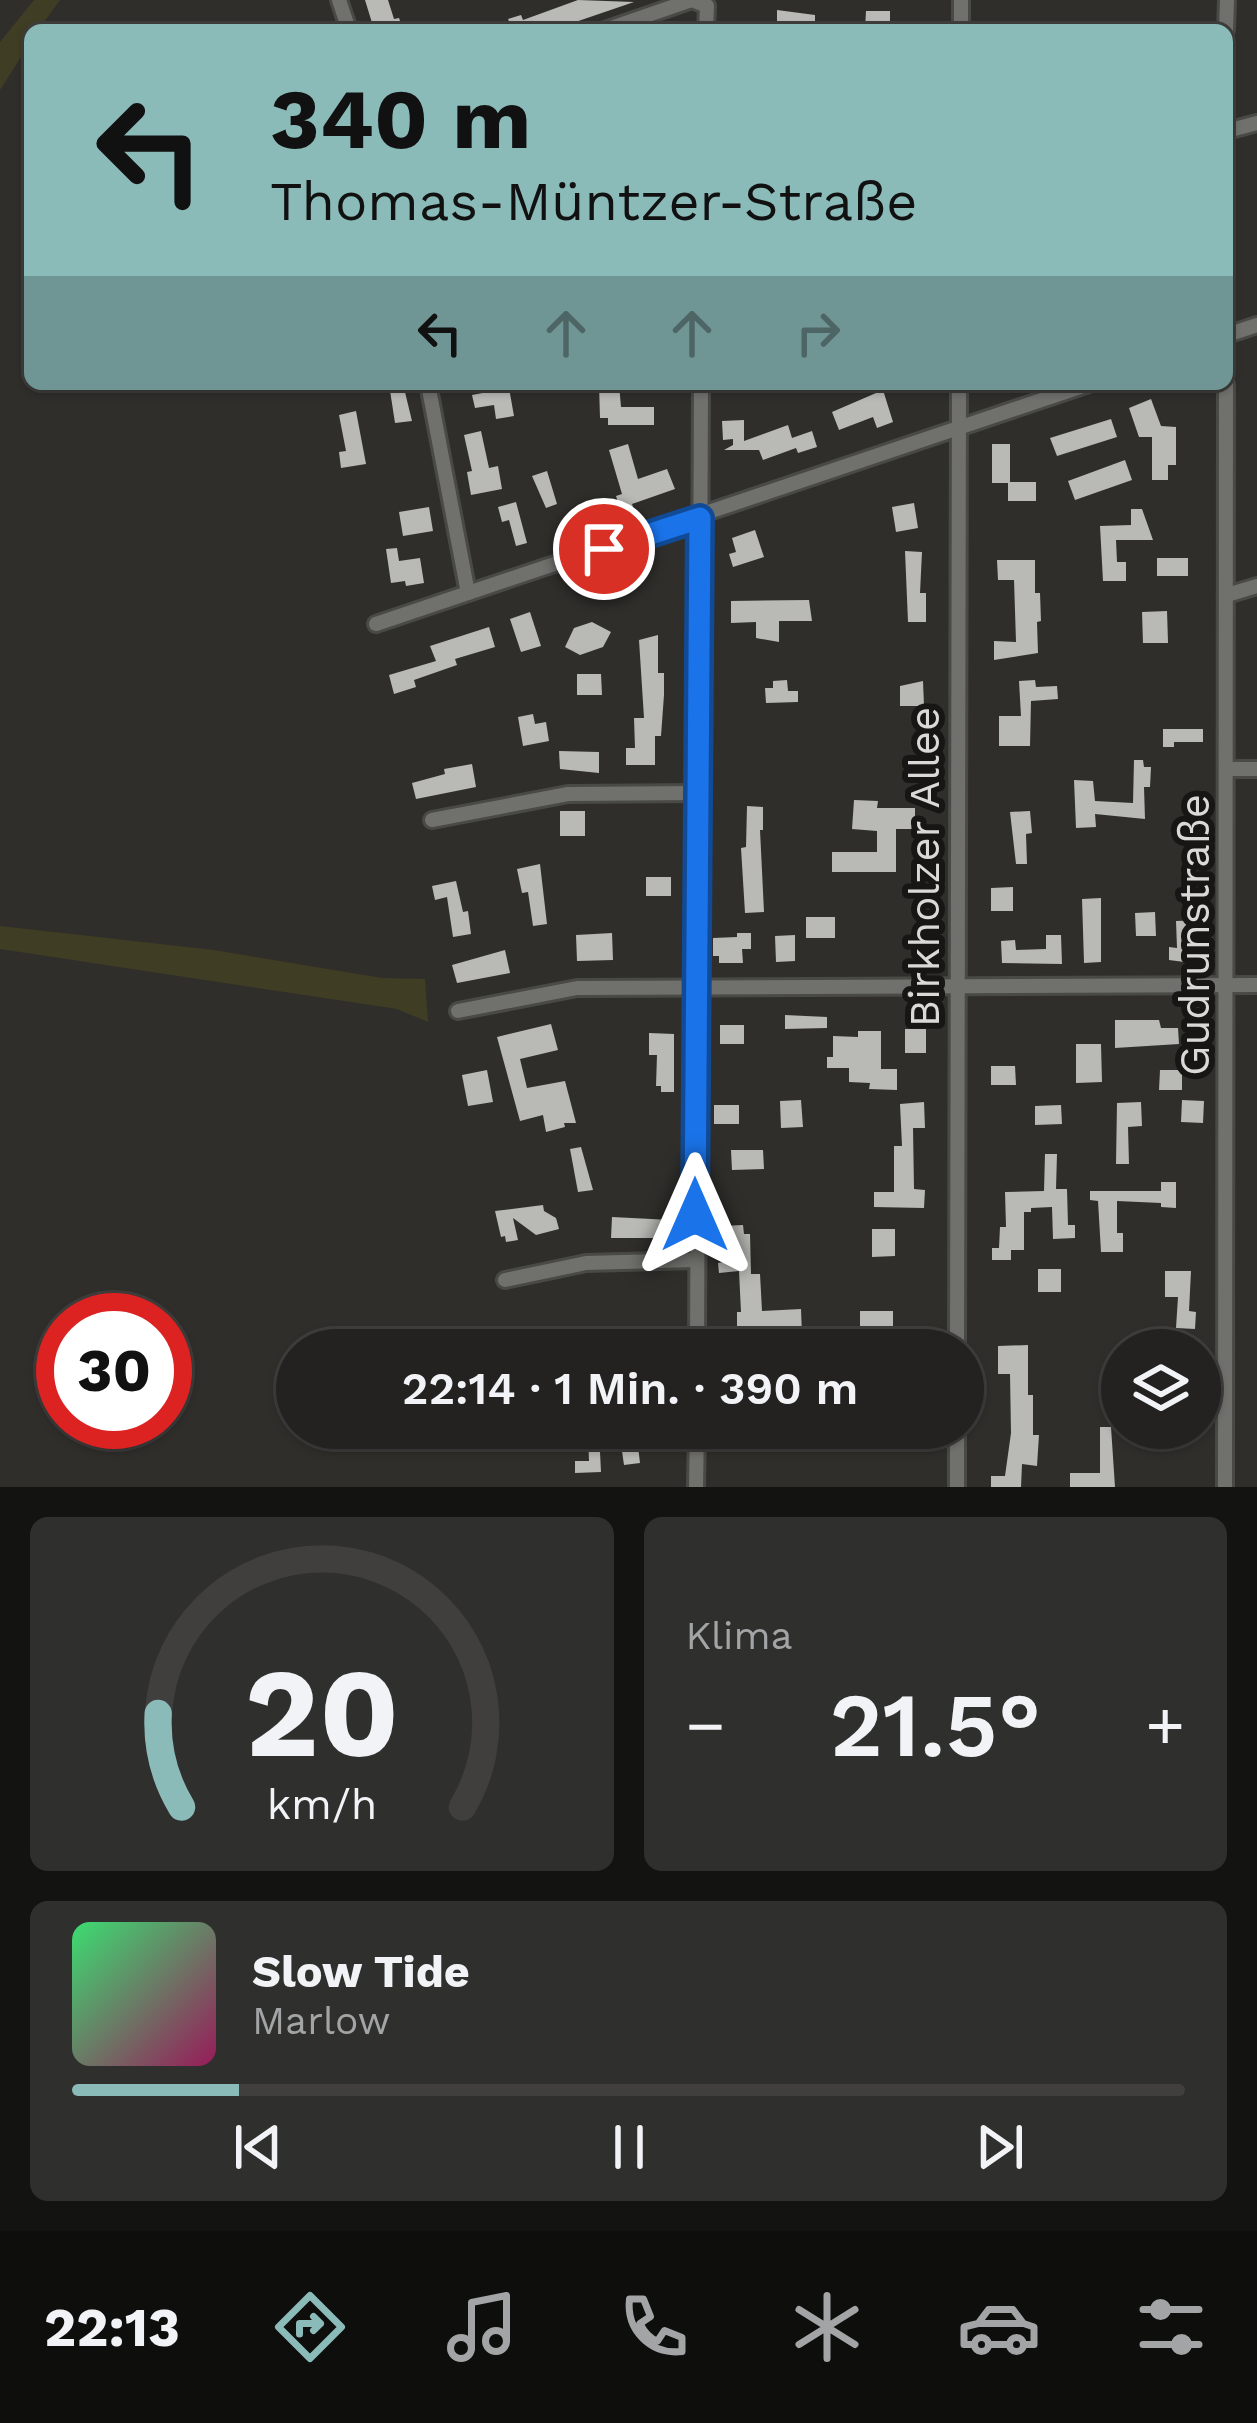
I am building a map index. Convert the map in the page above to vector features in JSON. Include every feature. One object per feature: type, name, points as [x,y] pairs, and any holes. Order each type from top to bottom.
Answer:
[{"type":"street","points":[[623,24],[700,2]]},
{"type":"street","points":[[429,390],[468,593]]},
{"type":"street","points":[[697,1329],[701,390]]},
{"type":"street","name":"Birkholzer Allee","points":[[957,1329],[958,390]]},
{"type":"street","points":[[376,624],[1072,390]]},
{"type":"street","name":"Gudrunstraße","points":[[1226,390],[1226,1487]]},
{"type":"street","points":[[1227,595],[1257,586]]},
{"type":"street","points":[[1227,769],[1257,769]]},
{"type":"street","points":[[432,820],[568,794],[697,793]]},
{"type":"street","points":[[458,1012],[577,988],[1257,986]]},
{"type":"street","points":[[505,1280],[586,1263],[695,1260]]},
{"type":"street","points":[[696,1487],[697,1449]]},
{"type":"street","points":[[957,1449],[957,1487]]},
{"type":"shaded area","points":[[34,0],[60,0],[42,24],[24,24],[24,52],[0,90],[0,42]]},
{"type":"shaded area","points":[[0,926],[214,950],[382,978],[425,979],[428,1022],[397,1009],[0,949]]},
{"type":"building","points":[[365,0],[388,0],[394,19],[399,18],[401,24],[372,24]]},
{"type":"building","points":[[578,0],[634,2],[570,24],[510,24],[508,19],[521,15],[523,20]]},
{"type":"building","points":[[777,10],[815,15],[815,24],[777,24]]},
{"type":"building","points":[[866,11],[890,11],[890,24],[865,24]]},
{"type":"building","points":[[390,390],[404,390],[412,421],[395,423]]},
{"type":"building","points":[[509,390],[514,416],[496,419],[494,405],[475,408],[472,395]]},
{"type":"building","points":[[599,390],[620,390],[621,407],[654,407],[654,425],[608,425],[608,418],[600,418]]},
{"type":"building","points":[[883,390],[893,422],[877,428],[873,417],[839,430],[832,412]]},
{"type":"building","points":[[1151,399],[1161,426],[1176,427],[1176,465],[1168,465],[1168,480],[1152,480],[1152,437],[1139,437],[1129,408]]},
{"type":"building","points":[[356,411],[366,464],[341,468],[339,452],[346,451],[339,415]]},
{"type":"building","points":[[1111,419],[1117,437],[1057,456],[1050,438]]},
{"type":"building","points":[[744,420],[744,441],[788,425],[792,438],[812,431],[817,447],[798,453],[796,448],[763,460],[759,450],[724,450],[733,445],[733,439],[723,440],[722,421]]},
{"type":"building","points":[[481,431],[489,468],[498,466],[502,489],[471,495],[467,472],[472,471],[464,435]]},
{"type":"building","points":[[628,444],[638,479],[667,469],[675,489],[632,504],[635,512],[622,515],[616,496],[622,494],[609,450]]},
{"type":"building","points":[[992,444],[1010,444],[1010,482],[1036,482],[1036,501],[1008,501],[1008,483],[992,483]]},
{"type":"building","points":[[1125,460],[1132,480],[1075,500],[1068,481]]},
{"type":"building","points":[[547,471],[557,504],[546,508],[532,476]]},
{"type":"building","points":[[516,502],[527,543],[516,546],[509,520],[502,522],[498,507]]},
{"type":"building","points":[[914,503],[918,528],[896,532],[892,507]]},
{"type":"building","points":[[429,507],[433,531],[403,536],[399,512]]},
{"type":"building","points":[[1131,509],[1142,509],[1153,540],[1116,540],[1117,562],[1126,562],[1126,581],[1103,581],[1100,526],[1131,525]]},
{"type":"building","points":[[755,530],[764,557],[733,567],[732,538]]},
{"type":"building","points":[[397,548],[399,561],[420,558],[424,583],[391,583],[386,549]]},
{"type":"building","points":[[905,551],[922,552],[920,593],[926,593],[926,622],[908,622]]},
{"type":"building","points":[[1157,558],[1188,558],[1188,576],[1157,576]]},
{"type":"building","points":[[997,560],[1035,560],[1041,621],[1037,622],[1038,653],[994,660],[994,641],[1016,642],[1014,580],[998,580]]},
{"type":"building","points":[[809,600],[812,621],[779,621],[779,642],[756,638],[756,622],[731,623],[731,601]]},
{"type":"building","points":[[1167,611],[1168,643],[1143,643],[1142,612]]},
{"type":"building","points":[[530,612],[541,646],[521,652],[510,619]]},
{"type":"building","points":[[592,622],[611,632],[603,647],[580,655],[565,647],[574,628]]},
{"type":"building","points":[[489,627],[495,647],[455,659],[457,665],[414,680],[416,687],[394,694],[389,675],[436,661],[430,646]]},
{"type":"building","points":[[658,635],[658,673],[664,673],[664,695],[661,736],[655,736],[655,765],[626,765],[626,748],[635,748],[634,718],[644,718],[639,640]]},
{"type":"building","points":[[577,674],[601,674],[602,695],[577,695]]},
{"type":"building","points":[[787,680],[788,691],[798,691],[798,702],[766,703],[765,688],[773,688],[773,681]]},
{"type":"building","points":[[1035,680],[1036,687],[1057,686],[1058,699],[1031,701],[1030,746],[999,746],[999,716],[1021,716],[1019,681]]},
{"type":"building","points":[[923,681],[924,706],[900,706],[900,686]]},
{"type":"building","points":[[533,714],[535,724],[546,722],[549,741],[523,746],[518,717]]},
{"type":"building","points":[[1163,729],[1203,729],[1203,742],[1163,747]]},
{"type":"building","points":[[559,751],[599,752],[599,773],[560,769]]},
{"type":"building","points":[[1134,760],[1151,767],[1150,787],[1144,787],[1145,819],[1095,814],[1096,827],[1076,828],[1074,780],[1093,781],[1095,801],[1133,803]]},
{"type":"building","points":[[472,764],[476,787],[416,799],[412,783],[445,774],[444,769]]},
{"type":"building","points":[[854,800],[878,801],[877,808],[915,808],[915,829],[896,829],[896,872],[832,872],[832,852],[877,852],[877,831],[852,829]]},
{"type":"building","points":[[747,806],[763,807],[764,912],[745,913],[741,848],[746,847]]},
{"type":"building","points":[[560,811],[585,811],[585,836],[560,836]]},
{"type":"building","points":[[1030,811],[1027,864],[1016,864],[1010,812]]},
{"type":"building","points":[[540,864],[547,924],[533,926],[528,892],[522,893],[517,869]]},
{"type":"building","points":[[646,877],[671,877],[671,896],[646,896]]},
{"type":"building","points":[[456,881],[471,934],[453,937],[447,897],[435,900],[432,886]]},
{"type":"building","points":[[1013,887],[1013,911],[991,911],[991,888]]},
{"type":"building","points":[[1101,898],[1101,962],[1084,963],[1082,899]]},
{"type":"building","points":[[1155,912],[1156,936],[1136,936],[1135,913]]},
{"type":"building","points":[[806,917],[835,917],[835,938],[806,938]]},
{"type":"building","points":[[1204,920],[1207,965],[1169,960],[1169,947],[1177,948],[1176,921]]},
{"type":"building","points":[[612,933],[613,960],[577,961],[576,935]]},
{"type":"building","points":[[737,933],[751,933],[751,949],[742,949],[743,963],[719,963],[719,956],[713,956],[713,938],[737,937]]},
{"type":"building","points":[[795,935],[795,961],[776,962],[775,936]]},
{"type":"building","points":[[1046,935],[1061,935],[1062,964],[1002,963],[1001,941],[1015,940],[1016,950],[1046,949]]},
{"type":"building","points":[[505,950],[510,973],[457,983],[452,965]]},
{"type":"building","points":[[785,1015],[827,1017],[827,1028],[785,1029]]},
{"type":"building","points":[[1115,1020],[1159,1020],[1161,1028],[1178,1028],[1179,1044],[1115,1048]]},
{"type":"building","points":[[551,1024],[558,1050],[520,1059],[527,1088],[565,1081],[576,1123],[546,1132],[543,1115],[520,1121],[497,1037]]},
{"type":"building","points":[[720,1025],[744,1025],[744,1044],[720,1044]]},
{"type":"building","points":[[905,1029],[926,1029],[926,1053],[905,1053]]},
{"type":"building","points":[[858,1031],[881,1031],[881,1069],[897,1069],[897,1090],[869,1089],[870,1083],[849,1082],[849,1068],[827,1068],[827,1057],[833,1057],[833,1036],[858,1037]]},
{"type":"building","points":[[649,1033],[674,1034],[674,1092],[661,1092],[661,1086],[656,1086],[657,1055],[649,1055]]},
{"type":"building","points":[[1076,1044],[1101,1044],[1102,1082],[1076,1083]]},
{"type":"building","points":[[991,1066],[1015,1066],[1016,1085],[991,1085]]},
{"type":"building","points":[[487,1070],[493,1102],[468,1106],[462,1075]]},
{"type":"building","points":[[1160,1070],[1182,1070],[1182,1090],[1159,1090]]},
{"type":"building","points":[[801,1100],[803,1127],[781,1128],[780,1101]]},
{"type":"building","points":[[1182,1100],[1204,1101],[1203,1123],[1181,1122]]},
{"type":"building","points":[[924,1102],[925,1128],[913,1128],[914,1189],[925,1190],[924,1208],[874,1207],[874,1192],[894,1192],[894,1146],[902,1146],[900,1104]]},
{"type":"building","points":[[1141,1102],[1142,1126],[1128,1127],[1129,1164],[1116,1164],[1117,1103]]},
{"type":"building","points":[[714,1105],[739,1105],[739,1124],[714,1124]]},
{"type":"building","points":[[1061,1105],[1062,1124],[1035,1125],[1035,1106]]},
{"type":"building","points":[[581,1147],[593,1190],[578,1192],[570,1149]]},
{"type":"building","points":[[731,1150],[763,1150],[764,1169],[732,1170]]},
{"type":"building","points":[[1045,1154],[1057,1154],[1056,1189],[1067,1189],[1068,1225],[1075,1225],[1075,1238],[1053,1239],[1052,1207],[1031,1208],[1024,1212],[1024,1250],[1011,1250],[1011,1260],[992,1260],[992,1248],[999,1248],[1000,1227],[1006,1227],[1005,1192],[1044,1191]]},
{"type":"building","points":[[1161,1182],[1176,1182],[1176,1208],[1117,1201],[1117,1233],[1123,1233],[1123,1252],[1101,1252],[1098,1201],[1090,1200],[1090,1191],[1161,1191]]},
{"type":"building","points":[[543,1205],[556,1218],[559,1229],[536,1235],[513,1218],[518,1240],[506,1242],[501,1237],[495,1211]]},
{"type":"building","points":[[612,1217],[671,1220],[670,1238],[611,1238]]},
{"type":"building","points":[[743,1225],[744,1234],[750,1234],[751,1274],[760,1274],[762,1311],[801,1309],[802,1329],[737,1329],[739,1271],[719,1273],[718,1263],[724,1262],[723,1226]]},
{"type":"building","points":[[872,1229],[895,1229],[895,1256],[872,1257]]},
{"type":"building","points":[[1038,1269],[1061,1269],[1061,1292],[1038,1292]]},
{"type":"building","points":[[1165,1271],[1191,1271],[1189,1311],[1196,1312],[1195,1329],[1176,1328],[1178,1297],[1165,1297]]},
{"type":"building","points":[[860,1311],[893,1311],[893,1329],[860,1329]]},
{"type":"building","points":[[1028,1345],[1028,1395],[1033,1395],[1033,1435],[1039,1435],[1037,1466],[1022,1464],[1021,1487],[991,1487],[991,1476],[1005,1476],[1011,1433],[1010,1374],[998,1374],[998,1346]]},
{"type":"building","points":[[1101,1427],[1101,1449],[1112,1449],[1115,1487],[1070,1487],[1070,1473],[1100,1473]]},
{"type":"building","points":[[589,1449],[638,1449],[640,1463],[624,1465],[622,1451],[600,1452],[601,1472],[575,1473],[575,1461],[589,1461]]},
{"type":"route","points":[[604,549],[700,518],[695,1215]]}]
